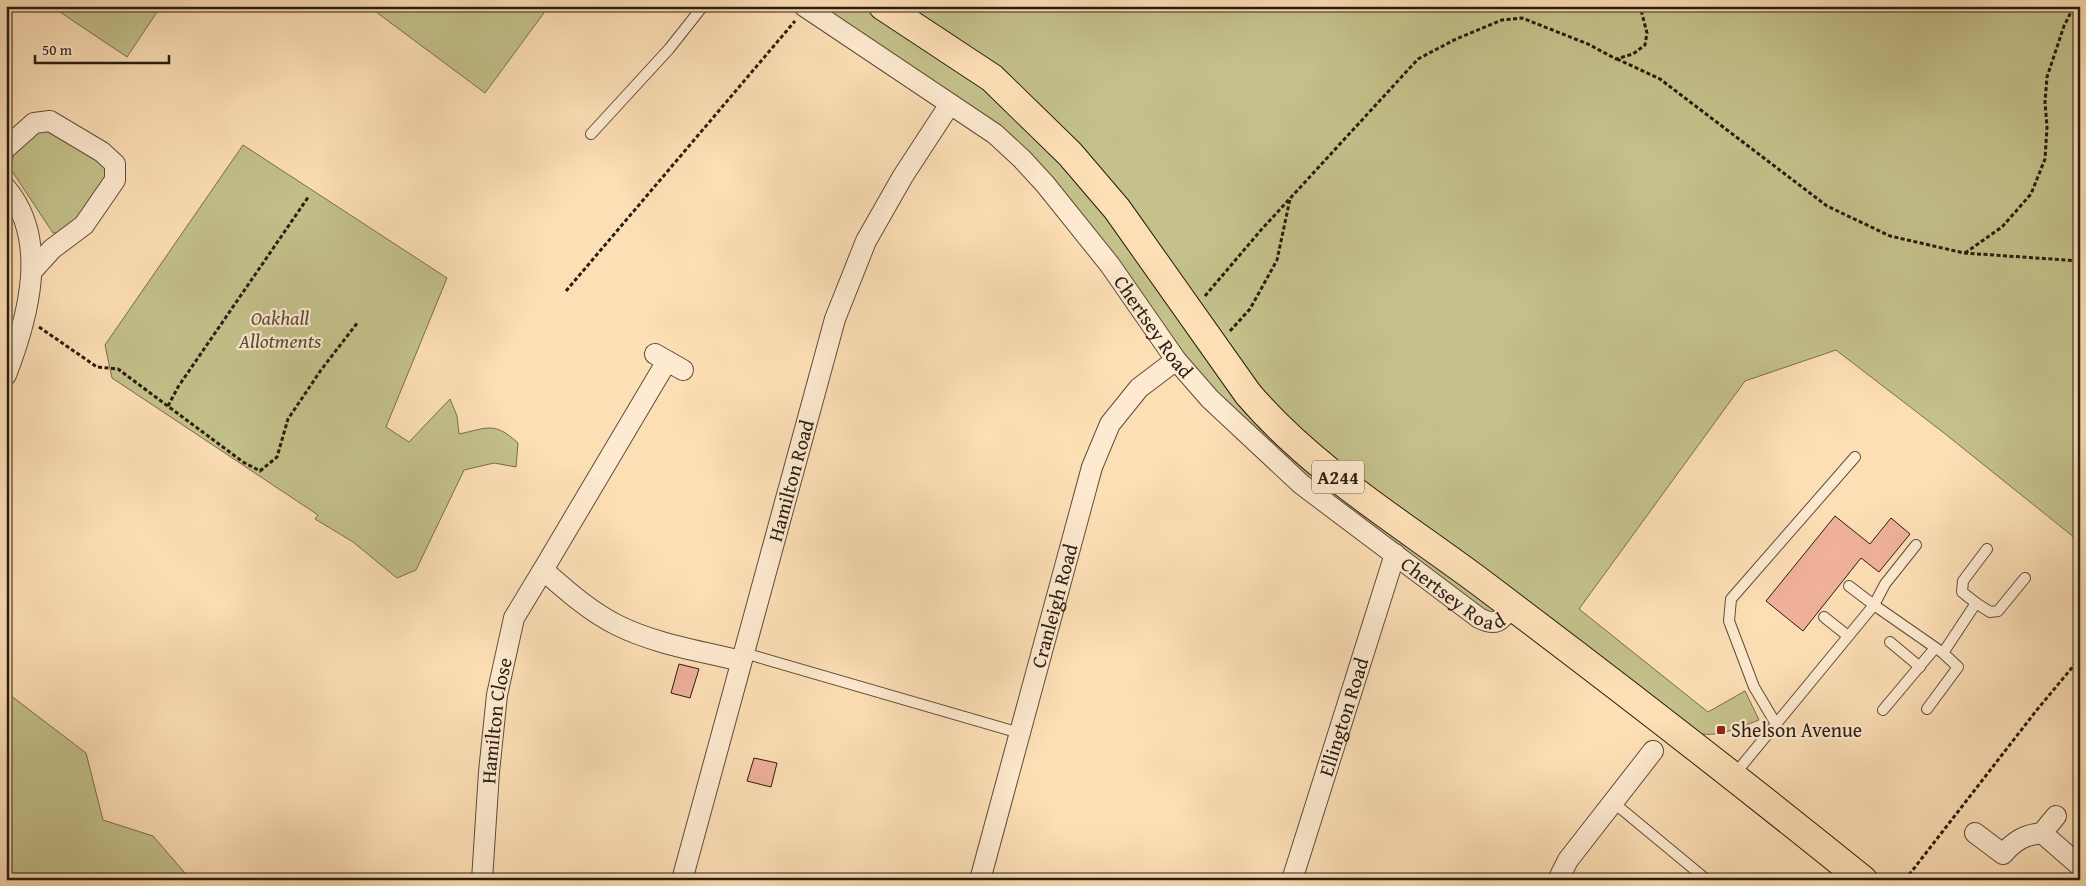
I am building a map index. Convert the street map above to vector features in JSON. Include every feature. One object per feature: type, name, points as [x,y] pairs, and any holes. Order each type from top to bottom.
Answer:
[{"type":"main road","name":"Chertsey Road","points":[[884,6],[992,78],[1070,154],[1116,209],[1248,394],[1269,419],[1293,441],[1353,489],[1512,606],[1662,739],[1734,775],[1863,880]]},
{"type":"street","name":"Chertsey Road","points":[[806,7],[995,134],[1022,159],[1045,184],[1110,265],[1176,360],[1210,399],[1301,484],[1478,618],[1490,623],[1499,621],[1512,606]]},
{"type":"street","name":"Hamilton Road","points":[[682,880],[834,319],[866,242],[903,176],[950,104]]},
{"type":"street","points":[[6,148],[34,123],[50,121],[102,152],[115,164],[115,180],[84,225],[52,248],[31,280]]},
{"type":"street","points":[[6,188],[15,198],[30,240],[31,280],[24,316],[6,375]]},
{"type":"street","name":"Cranleigh Road","points":[[980,880],[1092,467],[1110,424],[1139,388],[1176,360]]},
{"type":"street","name":"Hamilton Close","points":[[482,880],[488,772],[497,694],[514,618],[669,362]]},
{"type":"street","name":"Ellington Road","points":[[1292,880],[1395,554]]},
{"type":"street","points":[[543,570],[585,605],[616,624],[645,636],[742,657]]},
{"type":"street","points":[[1558,880],[1568,860],[1662,739]]},
{"type":"street","points":[[1975,833],[2003,854],[2012,843],[2026,835],[2042,833],[2056,816]]},
{"type":"street","points":[[2042,833],[2080,866]]},
{"type":"lane","points":[[591,134],[669,49],[703,6]]},
{"type":"lane","points":[[1776,724],[1754,687],[1729,621],[1731,599],[1855,457]]},
{"type":"lane","points":[[1734,775],[1874,605],[1886,584],[1916,545]]},
{"type":"lane","points":[[1988,549],[1963,581],[1962,592],[1976,603],[1990,612],[1998,611],[2025,578]]},
{"type":"lane","points":[[1849,586],[1939,650],[1958,667],[1927,709]]},
{"type":"lane","points":[[1884,710],[1920,667],[1939,650],[1976,603]]},
{"type":"lane","points":[[1824,618],[1848,636]]},
{"type":"lane","points":[[1890,642],[1920,667]]},
{"type":"lane","points":[[742,657],[1020,733]]},
{"type":"lane","points":[[1614,803],[1707,880]]},
{"type":"path","points":[[1616,59],[1633,54],[1645,45],[1647,33],[1640,6]]},
{"type":"path","points":[[1964,253],[2002,227],[2031,194],[2045,159],[2047,127],[2045,102],[2048,77],[2064,26],[2074,6]]},
{"type":"path","points":[[566,291],[806,7]]},
{"type":"path","points":[[1190,314],[1290,198],[1418,59],[1456,38],[1502,20],[1522,18],[1588,44],[1660,79],[1827,206],[1890,236],[1964,253],[2080,261]]},
{"type":"path","points":[[168,406],[178,387],[259,272],[309,196]]},
{"type":"path","points":[[1213,344],[1235,327],[1250,309],[1267,280],[1277,260],[1290,198]]},
{"type":"path","points":[[24,316],[97,368],[118,369],[243,462],[260,471],[277,457],[288,419],[321,370],[358,322]]},
{"type":"path","points":[[1906,880],[2036,711],[2080,658]]},
{"type":"green space","points":[[51,6],[161,6],[127,57]]},
{"type":"green space","points":[[368,6],[549,6],[485,93]]},
{"type":"green space","points":[[804,6],[884,6],[1043,126],[1248,394],[1512,606],[1490,623],[1210,399],[1022,159]]},
{"type":"green space","points":[[894,6],[2080,6],[2080,542],[1944,433],[1836,350],[1745,381],[1579,609],[1708,712],[1745,691],[1759,720],[1716,734],[1689,731],[1275,413],[1090,166]]},
{"type":"green space","points":[[37,129],[51,130],[106,165],[108,180],[98,196],[78,221],[62,232],[53,233],[10,168],[14,154]]},
{"type":"green space","name":"Oakhall Allotments","points":[[243,145],[447,278],[386,427],[409,442],[450,399],[457,416],[459,434],[490,428],[503,431],[518,443],[516,467],[494,463],[464,470],[416,570],[397,578],[353,542],[315,519],[318,515],[112,378],[105,345]]},
{"type":"green space","points":[[6,692],[86,753],[103,820],[153,836],[191,880],[6,880]]},
{"type":"building","points":[[1835,516],[1870,544],[1891,518],[1910,534],[1879,572],[1861,558],[1803,631],[1766,601]]},
{"type":"building","points":[[679,664],[699,669],[690,698],[671,693]]},
{"type":"building","points":[[754,758],[777,763],[771,787],[747,781]]},
{"type":"place","name":"Shelson Avenue","points":[[1721,730]]}]
